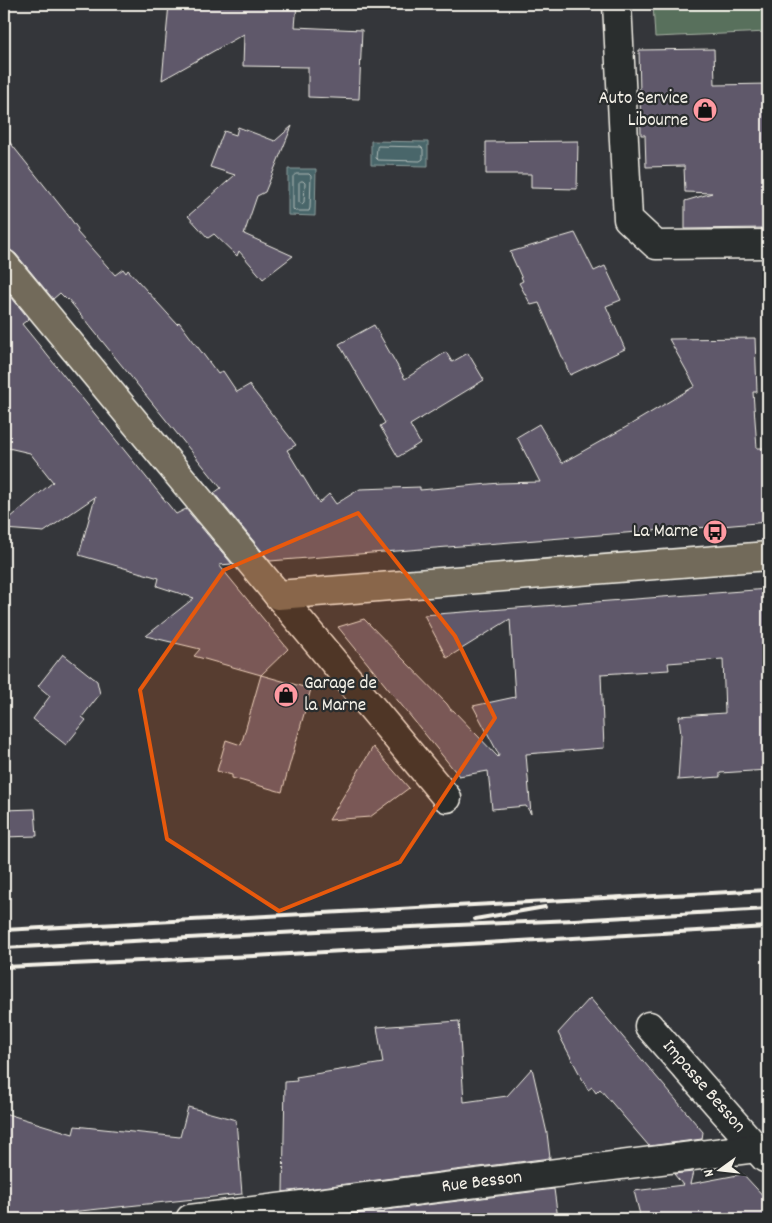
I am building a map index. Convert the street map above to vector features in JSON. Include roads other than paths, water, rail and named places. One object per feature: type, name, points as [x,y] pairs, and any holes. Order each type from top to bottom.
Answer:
[{"type":"main road","points":[[4,264],[278,595],[768,556]]},
{"type":"street","points":[[617,4],[628,219],[656,245],[768,244]]},
{"type":"street","points":[[278,595],[447,798]]},
{"type":"street","name":"Impasse Besson","points":[[649,1026],[762,1154]]},
{"type":"street","name":"Rue Besson","points":[[190,1219],[251,1216],[762,1154]]},
{"type":"water","points":[[371,141],[428,142],[428,166],[371,165]]},
{"type":"water","points":[[288,169],[316,169],[315,216],[288,215]]},
{"type":"railway","points":[[616,898],[768,890]]},
{"type":"railway","points":[[4,930],[622,897]]},
{"type":"railway","points":[[475,919],[545,907]]},
{"type":"railway","points":[[4,948],[768,909]]},
{"type":"railway","points":[[4,967],[254,956],[768,927]]},
{"type":"place","name":"Auto Service Libourne","points":[[705,110]]},
{"type":"place","name":"La Marne","points":[[715,532]]},
{"type":"place","name":"Garage de la Marne","points":[[286,695]]}]
